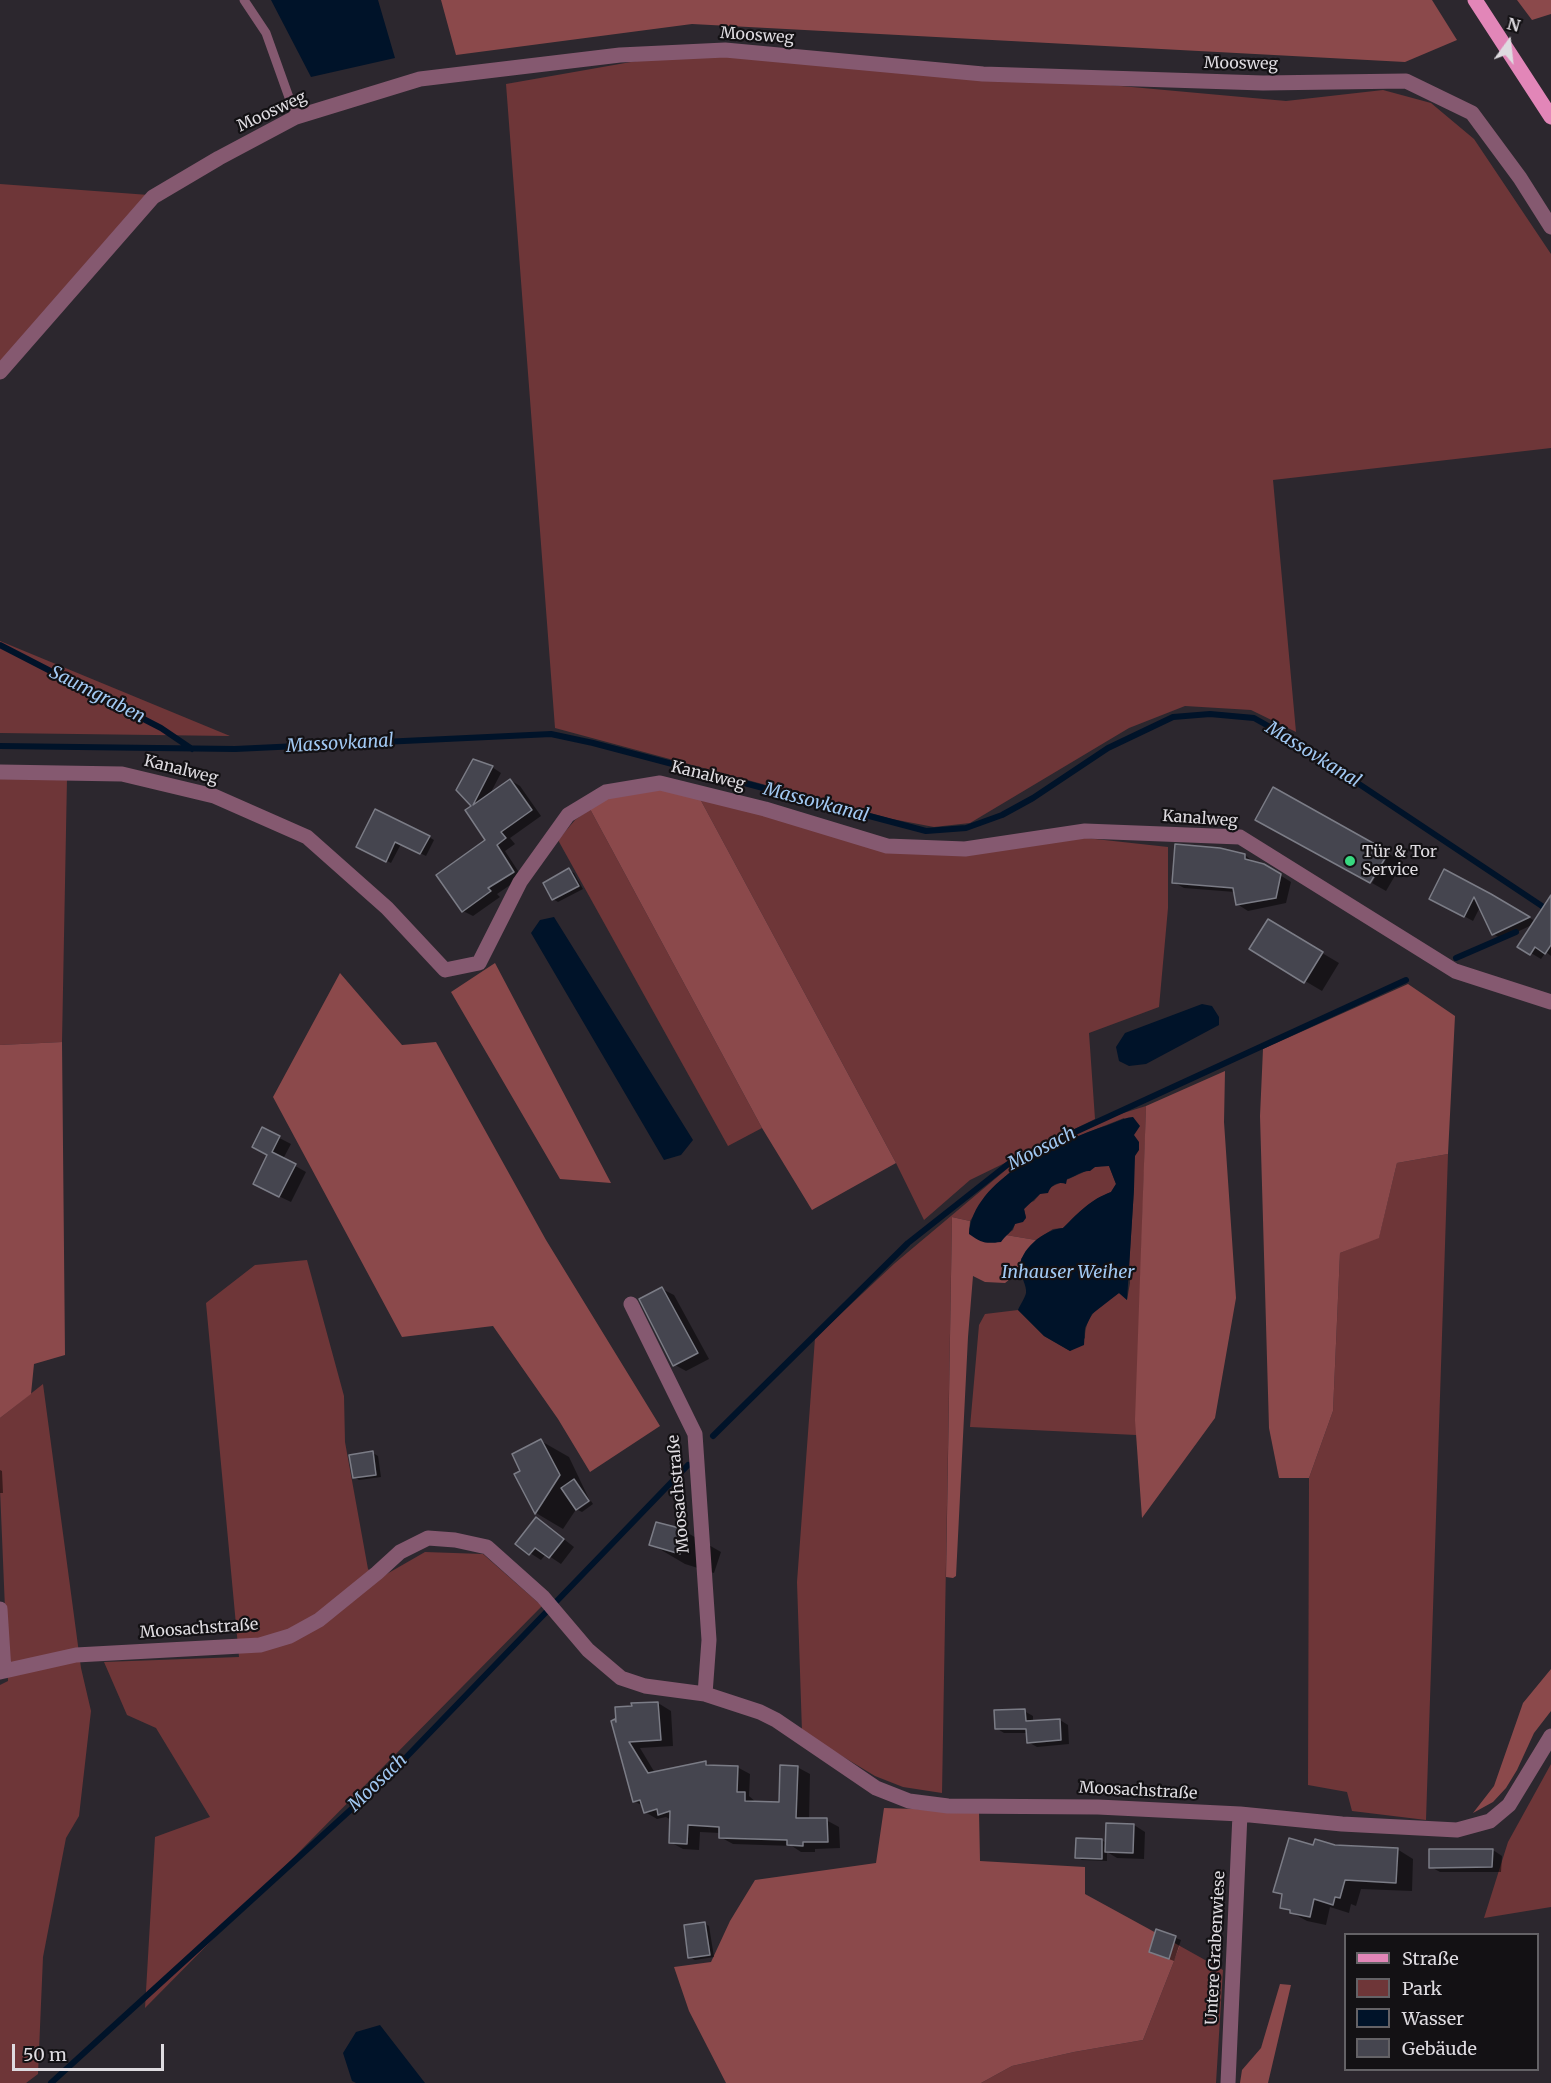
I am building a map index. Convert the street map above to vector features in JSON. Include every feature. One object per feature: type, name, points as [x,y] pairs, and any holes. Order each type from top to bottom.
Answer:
[{"type":"main road","points":[[1475,0],[1551,117]]},
{"type":"street","name":"Moosweg","points":[[0,372],[153,197],[219,158],[296,117],[420,80],[620,55],[724,50],[983,74],[1263,83],[1406,81],[1472,113],[1520,178],[1551,226]]},
{"type":"street","name":"Kanalweg","points":[[0,772],[122,774],[214,795],[307,837],[387,908],[445,970],[479,963],[520,882],[568,815],[606,792],[660,783],[765,809],[887,846],[965,849],[1085,831],[1240,837],[1455,970],[1551,1002]]},
{"type":"street","name":"Moosachstraße","points":[[631,1304],[695,1434],[709,1640],[705,1694]]},
{"type":"street","name":"Moosachstraße","points":[[0,1609],[2,1672],[76,1655],[260,1645],[290,1636],[320,1620],[400,1552],[428,1538],[455,1540],[487,1547],[543,1597],[588,1650],[621,1678],[645,1686],[705,1694],[760,1712],[776,1720],[876,1788],[909,1801],[948,1806],[1098,1806],[1457,1830],[1490,1821],[1509,1805],[1551,1736]]},
{"type":"street","name":"Untere Grabenwiese","points":[[1228,2083],[1240,1814]]},
{"type":"lane","points":[[244,0],[266,33],[296,117]]},
{"type":"green space","points":[[699,50],[724,50],[1286,101],[1383,90],[1431,103],[1474,139],[1551,254],[1551,448],[1273,480],[1296,732],[1251,710],[1185,706],[1129,728],[970,823],[934,827],[892,819],[555,728],[506,84]]},
{"type":"green space","points":[[0,184],[149,195],[0,362]]},
{"type":"green space","points":[[0,641],[230,736],[0,733]]},
{"type":"green space","points":[[0,778],[67,778],[62,1042],[0,1045]]},
{"type":"green space","points":[[698,795],[882,849],[1086,838],[1168,847],[1168,908],[1159,1007],[1089,1033],[1095,1119],[970,1180],[924,1220],[896,1163]]},
{"type":"green space","points":[[590,809],[762,1128],[728,1146],[558,840],[575,820]]},
{"type":"green space","points":[[1146,1106],[1136,1435],[970,1427],[979,1325],[985,1314],[1018,1310],[1044,1336],[1070,1351],[1085,1338],[1088,1323],[1100,1306],[1119,1293],[1127,1300],[1130,1283],[1134,1189],[1134,1135],[1124,1118],[1086,1133],[1010,1172],[988,1193],[970,1221],[952,1217],[942,1793],[903,1787],[875,1776],[802,1732],[797,1582],[815,1338],[895,1263],[1014,1163],[1117,1115]]},
{"type":"green space","points":[[1448,1154],[1426,1820],[1352,1811],[1347,1792],[1308,1785],[1309,1478],[1333,1411],[1340,1253],[1379,1237],[1397,1163]]},
{"type":"green space","points":[[1109,1166],[1116,1184],[1111,1192],[1091,1203],[1063,1228],[1053,1229],[1036,1240],[1006,1235],[1013,1230],[1015,1224],[1026,1217],[1024,1209],[1040,1194],[1095,1167]]},
{"type":"green space","points":[[307,1260],[344,1396],[345,1442],[368,1569],[378,1579],[425,1552],[483,1554],[542,1606],[145,2008],[155,1837],[210,1817],[156,1728],[127,1715],[104,1662],[239,1657],[206,1303],[255,1265]]},
{"type":"green space","points":[[43,1384],[81,1668],[91,1711],[79,1816],[66,1838],[43,1957],[38,2074],[26,2083],[0,2083],[0,1685],[8,1681],[0,1489],[0,1418]]},
{"type":"green space","points":[[1551,1764],[1551,1907],[1484,1918],[1508,1842]]},
{"type":"green space","points":[[1180,1946],[1223,1970],[1216,2083],[981,2083],[1012,2066],[1143,2040]]},
{"type":"shaded area","points":[[441,0],[1432,0],[1457,40],[1405,62],[692,24],[456,55]]},
{"type":"shaded area","points":[[1517,0],[1551,0],[1551,14],[1532,20]]},
{"type":"shaded area","points":[[657,787],[698,795],[896,1163],[812,1210],[762,1128],[590,809],[612,795]]},
{"type":"shaded area","points":[[495,963],[611,1183],[560,1179],[451,992]]},
{"type":"shaded area","points":[[340,973],[402,1045],[436,1042],[546,1240],[660,1426],[590,1472],[558,1419],[493,1326],[402,1337],[273,1097]]},
{"type":"shaded area","points":[[1408,984],[1455,1016],[1448,1154],[1397,1163],[1379,1238],[1340,1253],[1333,1411],[1309,1478],[1279,1478],[1269,1428],[1260,1116],[1263,1049]]},
{"type":"shaded area","points":[[62,1042],[65,1355],[34,1364],[31,1394],[0,1418],[0,1045]]},
{"type":"shaded area","points":[[1225,1071],[1224,1122],[1236,1298],[1215,1418],[1142,1518],[1135,1420],[1146,1106]]},
{"type":"shaded area","points":[[952,1217],[970,1221],[969,1234],[1006,1235],[1036,1240],[1021,1259],[1020,1271],[1005,1283],[985,1282],[973,1276],[956,1576],[953,1578],[946,1577]]},
{"type":"shaded area","points":[[1551,1669],[1551,1711],[1534,1733],[1506,1788],[1493,1802],[1473,1813],[1494,1786],[1523,1703]]},
{"type":"shaded area","points":[[884,1808],[979,1811],[980,1861],[1085,1867],[1085,1894],[1180,1946],[1143,2040],[1012,2066],[981,2083],[726,2083],[689,2011],[674,1967],[711,1962],[730,1921],[755,1880],[876,1863]]},
{"type":"shaded area","points":[[1280,1984],[1291,1985],[1268,2083],[1240,2083],[1242,2070],[1261,2048]]},
{"type":"water","points":[[271,0],[378,0],[395,58],[311,77]]},
{"type":"water","points":[[554,917],[693,1140],[681,1155],[664,1160],[531,933],[540,920]]},
{"type":"water","points":[[1202,1004],[1212,1006],[1219,1017],[1219,1025],[1146,1064],[1129,1066],[1119,1061],[1116,1047],[1125,1033]]},
{"type":"water","name":"Inhauser Weiher","points":[[1133,1117],[1140,1126],[1134,1135],[1139,1142],[1139,1150],[1135,1156],[1127,1300],[1119,1293],[1092,1314],[1085,1328],[1084,1345],[1070,1351],[1044,1336],[1018,1310],[1026,1293],[1020,1270],[1021,1262],[1028,1248],[1041,1236],[1063,1228],[1091,1202],[1111,1192],[1116,1184],[1109,1166],[1095,1167],[1067,1179],[1066,1184],[1055,1184],[1048,1193],[1040,1194],[1024,1209],[1026,1218],[1023,1222],[1015,1224],[1001,1242],[984,1242],[969,1234],[974,1214],[985,1196],[1001,1180],[1041,1153],[1083,1134]]},
{"type":"water","points":[[380,2025],[425,2083],[356,2083],[352,2081],[343,2053],[356,2032]]},
{"type":"building","points":[[473,759],[493,766],[473,805],[510,779],[532,810],[501,832],[506,838],[497,845],[514,872],[488,888],[491,891],[462,912],[436,875],[485,840],[465,810],[471,806],[456,790]]},
{"type":"building","points":[[1273,787],[1389,852],[1370,883],[1255,820]]},
{"type":"building","points":[[375,809],[430,836],[420,854],[395,842],[386,862],[356,847]]},
{"type":"building","points":[[1175,844],[1220,848],[1245,854],[1245,859],[1264,864],[1281,874],[1276,898],[1236,905],[1233,888],[1172,883]]},
{"type":"building","points":[[569,868],[579,886],[552,900],[543,883]]},
{"type":"building","points":[[1444,869],[1530,917],[1492,935],[1474,897],[1464,917],[1429,899]]},
{"type":"building","points":[[1551,895],[1551,945],[1545,954],[1535,947],[1530,955],[1517,947]]},
{"type":"building","points":[[1268,919],[1323,952],[1304,983],[1249,949]]},
{"type":"building","points":[[262,1127],[280,1136],[272,1152],[296,1164],[279,1197],[253,1184],[267,1155],[252,1147]]},
{"type":"building","points":[[662,1287],[698,1353],[673,1366],[639,1299]]},
{"type":"building","points":[[541,1439],[560,1475],[535,1514],[514,1474],[520,1471],[512,1454]]},
{"type":"building","points":[[373,1451],[376,1475],[353,1478],[349,1455]]},
{"type":"building","points":[[574,1479],[589,1501],[576,1510],[561,1488]]},
{"type":"building","points":[[536,1517],[564,1539],[549,1558],[535,1548],[529,1555],[515,1544]]},
{"type":"building","points":[[656,1522],[687,1530],[680,1554],[649,1545]]},
{"type":"building","points":[[658,1702],[661,1740],[629,1742],[648,1773],[706,1761],[706,1765],[738,1766],[737,1792],[745,1792],[745,1801],[779,1802],[780,1765],[798,1766],[796,1818],[827,1818],[828,1842],[803,1842],[803,1846],[787,1845],[787,1840],[719,1838],[719,1827],[688,1825],[687,1844],[669,1843],[670,1811],[658,1815],[657,1809],[644,1813],[640,1800],[633,1802],[611,1721],[615,1719],[616,1722],[615,1707],[632,1706],[631,1703]]},
{"type":"building","points":[[1025,1709],[1026,1721],[1060,1719],[1061,1740],[1027,1743],[1026,1729],[995,1729],[994,1710]]},
{"type":"building","points":[[1106,1823],[1134,1824],[1133,1853],[1105,1852]]},
{"type":"building","points":[[1076,1838],[1102,1839],[1102,1859],[1075,1858]]},
{"type":"building","points":[[1289,1838],[1313,1845],[1315,1839],[1335,1845],[1398,1848],[1396,1883],[1345,1880],[1340,1898],[1335,1897],[1333,1905],[1314,1899],[1310,1917],[1290,1913],[1290,1910],[1280,1908],[1282,1894],[1273,1892]]},
{"type":"building","points":[[1429,1849],[1493,1849],[1492,1867],[1429,1868]]},
{"type":"building","points":[[705,1922],[710,1955],[688,1958],[684,1925]]},
{"type":"building","points":[[1156,1929],[1176,1936],[1169,1959],[1149,1952]]},
{"type":"waterway","name":"Saumgraben","points":[[0,645],[161,728],[192,749]]},
{"type":"waterway","name":"Massovkanal","points":[[0,746],[235,749],[551,734],[593,743],[926,831],[966,828],[1002,815],[1033,798],[1108,748],[1173,717],[1210,714],[1254,718],[1293,740],[1551,912]]},
{"type":"waterway","name":"Moosach","points":[[1456,958],[1516,932]]},
{"type":"waterway","name":"Moosach","points":[[713,1436],[908,1243],[1012,1161],[1406,980]]},
{"type":"waterway","name":"Moosach","points":[[51,2083],[391,1773],[688,1465]]},
{"type":"place","name":"Tür & Tor Service","points":[[1350,861]]}]
